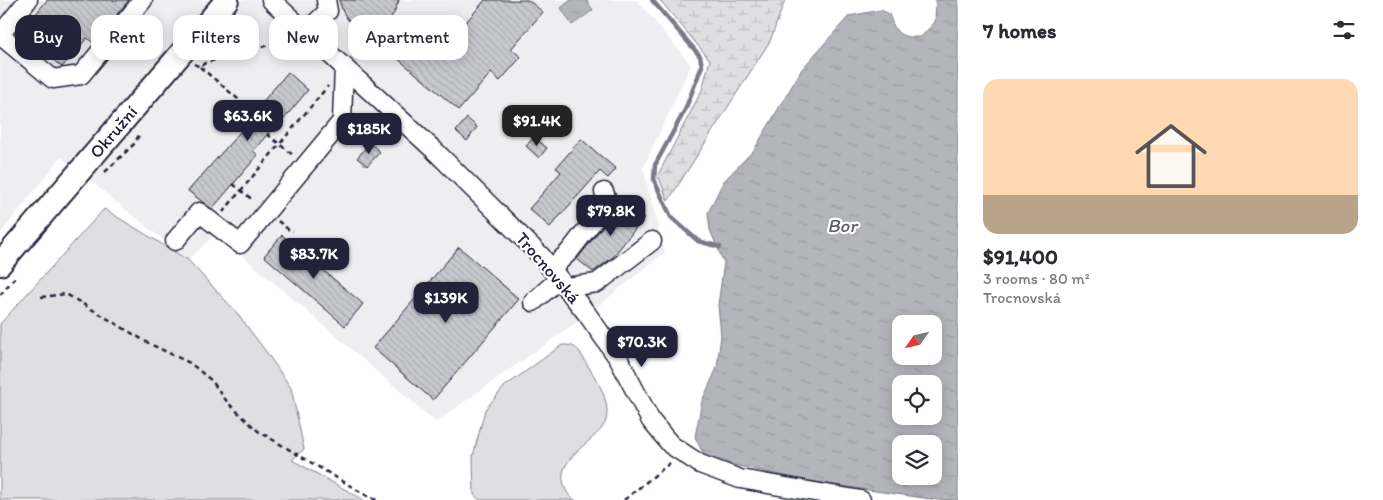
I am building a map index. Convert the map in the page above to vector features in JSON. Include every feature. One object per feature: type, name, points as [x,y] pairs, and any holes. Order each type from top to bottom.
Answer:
[{"type":"main road","name":"Okružní","points":[[10,268],[227,0]]},
{"type":"street","points":[[28,0],[0,35],[53,79],[81,75],[143,0]]},
{"type":"street","name":"Trocnovská","points":[[271,0],[287,15]]},
{"type":"street","points":[[324,15],[328,11],[326,0]]},
{"type":"street","name":"Trocnovská","points":[[337,60],[460,175],[541,256],[587,314],[618,358],[651,421],[671,444],[700,464],[740,479],[861,500]]},
{"type":"street","points":[[175,241],[199,212],[240,244],[342,121],[344,66]]},
{"type":"street","points":[[533,302],[559,278],[569,252],[608,202],[604,192]]},
{"type":"street","points":[[559,278],[597,283],[652,241]]},
{"type":"path","points":[[200,67],[205,63],[269,45]]},
{"type":"path","points":[[194,64],[250,109]]},
{"type":"path","points":[[214,223],[344,66]]},
{"type":"path","points":[[267,134],[306,166]]},
{"type":"path","points":[[103,174],[134,144],[139,135]]},
{"type":"path","points":[[0,295],[10,268]]},
{"type":"path","points":[[41,297],[66,294],[150,344],[190,363],[212,381],[228,403],[258,430],[377,500]]},
{"type":"path","points":[[624,500],[683,453]]},
{"type":"shaded area","points":[[0,0],[637,0],[691,65],[643,168],[665,252],[592,311],[436,422],[216,233],[188,260],[61,157],[0,234]]},
{"type":"green space","points":[[660,0],[785,0],[770,41],[668,201],[658,175],[702,90],[710,60]]},
{"type":"green space","points":[[104,209],[188,260],[237,313],[291,388],[304,449],[292,460],[364,500],[0,500],[0,324]]},
{"type":"green space","points":[[562,345],[572,346],[580,352],[599,384],[606,402],[607,411],[603,427],[566,465],[563,475],[564,485],[568,494],[575,500],[480,500],[474,495],[473,456],[485,410],[504,387]]},
{"type":"water","points":[[571,0],[586,0],[593,10],[572,25],[561,8]]},
{"type":"water","name":"Bor","points":[[936,0],[958,0],[958,500],[938,500],[813,482],[706,459],[695,437],[702,401],[717,368],[721,335],[718,305],[724,263],[710,230],[708,213],[723,182],[754,150],[802,69],[849,16],[881,10],[889,14],[899,33],[908,37],[921,37],[935,22]]},
{"type":"building","points":[[47,0],[129,0],[116,15],[91,15],[91,41],[87,38],[81,45],[81,15],[35,15]]},
{"type":"building","points":[[339,0],[399,0],[393,15],[348,15],[348,20]]},
{"type":"building","points":[[485,0],[528,0],[543,12],[511,49],[521,57],[500,81],[491,73],[459,110],[399,60],[468,60],[468,20]]},
{"type":"building","points":[[53,60],[68,60],[62,67]]},
{"type":"building","points":[[288,72],[308,90],[274,131],[272,129],[253,151],[258,155],[212,209],[188,191],[255,115],[253,113]]},
{"type":"building","points":[[467,118],[477,127],[467,141],[456,131]]},
{"type":"building","points":[[534,137],[547,148],[539,158],[526,146]]},
{"type":"building","points":[[581,139],[616,169],[608,178],[600,171],[550,227],[529,209],[561,172],[556,168]]},
{"type":"building","points":[[370,143],[380,152],[367,166],[357,158]]},
{"type":"building","points":[[623,201],[644,218],[612,258],[593,272],[577,259]]},
{"type":"building","points":[[282,235],[363,304],[345,326],[264,256]]},
{"type":"building","points":[[459,247],[519,299],[433,400],[373,348]]},
{"type":"waterway","points":[[652,0],[700,56],[702,66],[685,110],[655,165],[654,180],[671,217],[698,241],[720,247]]}]
